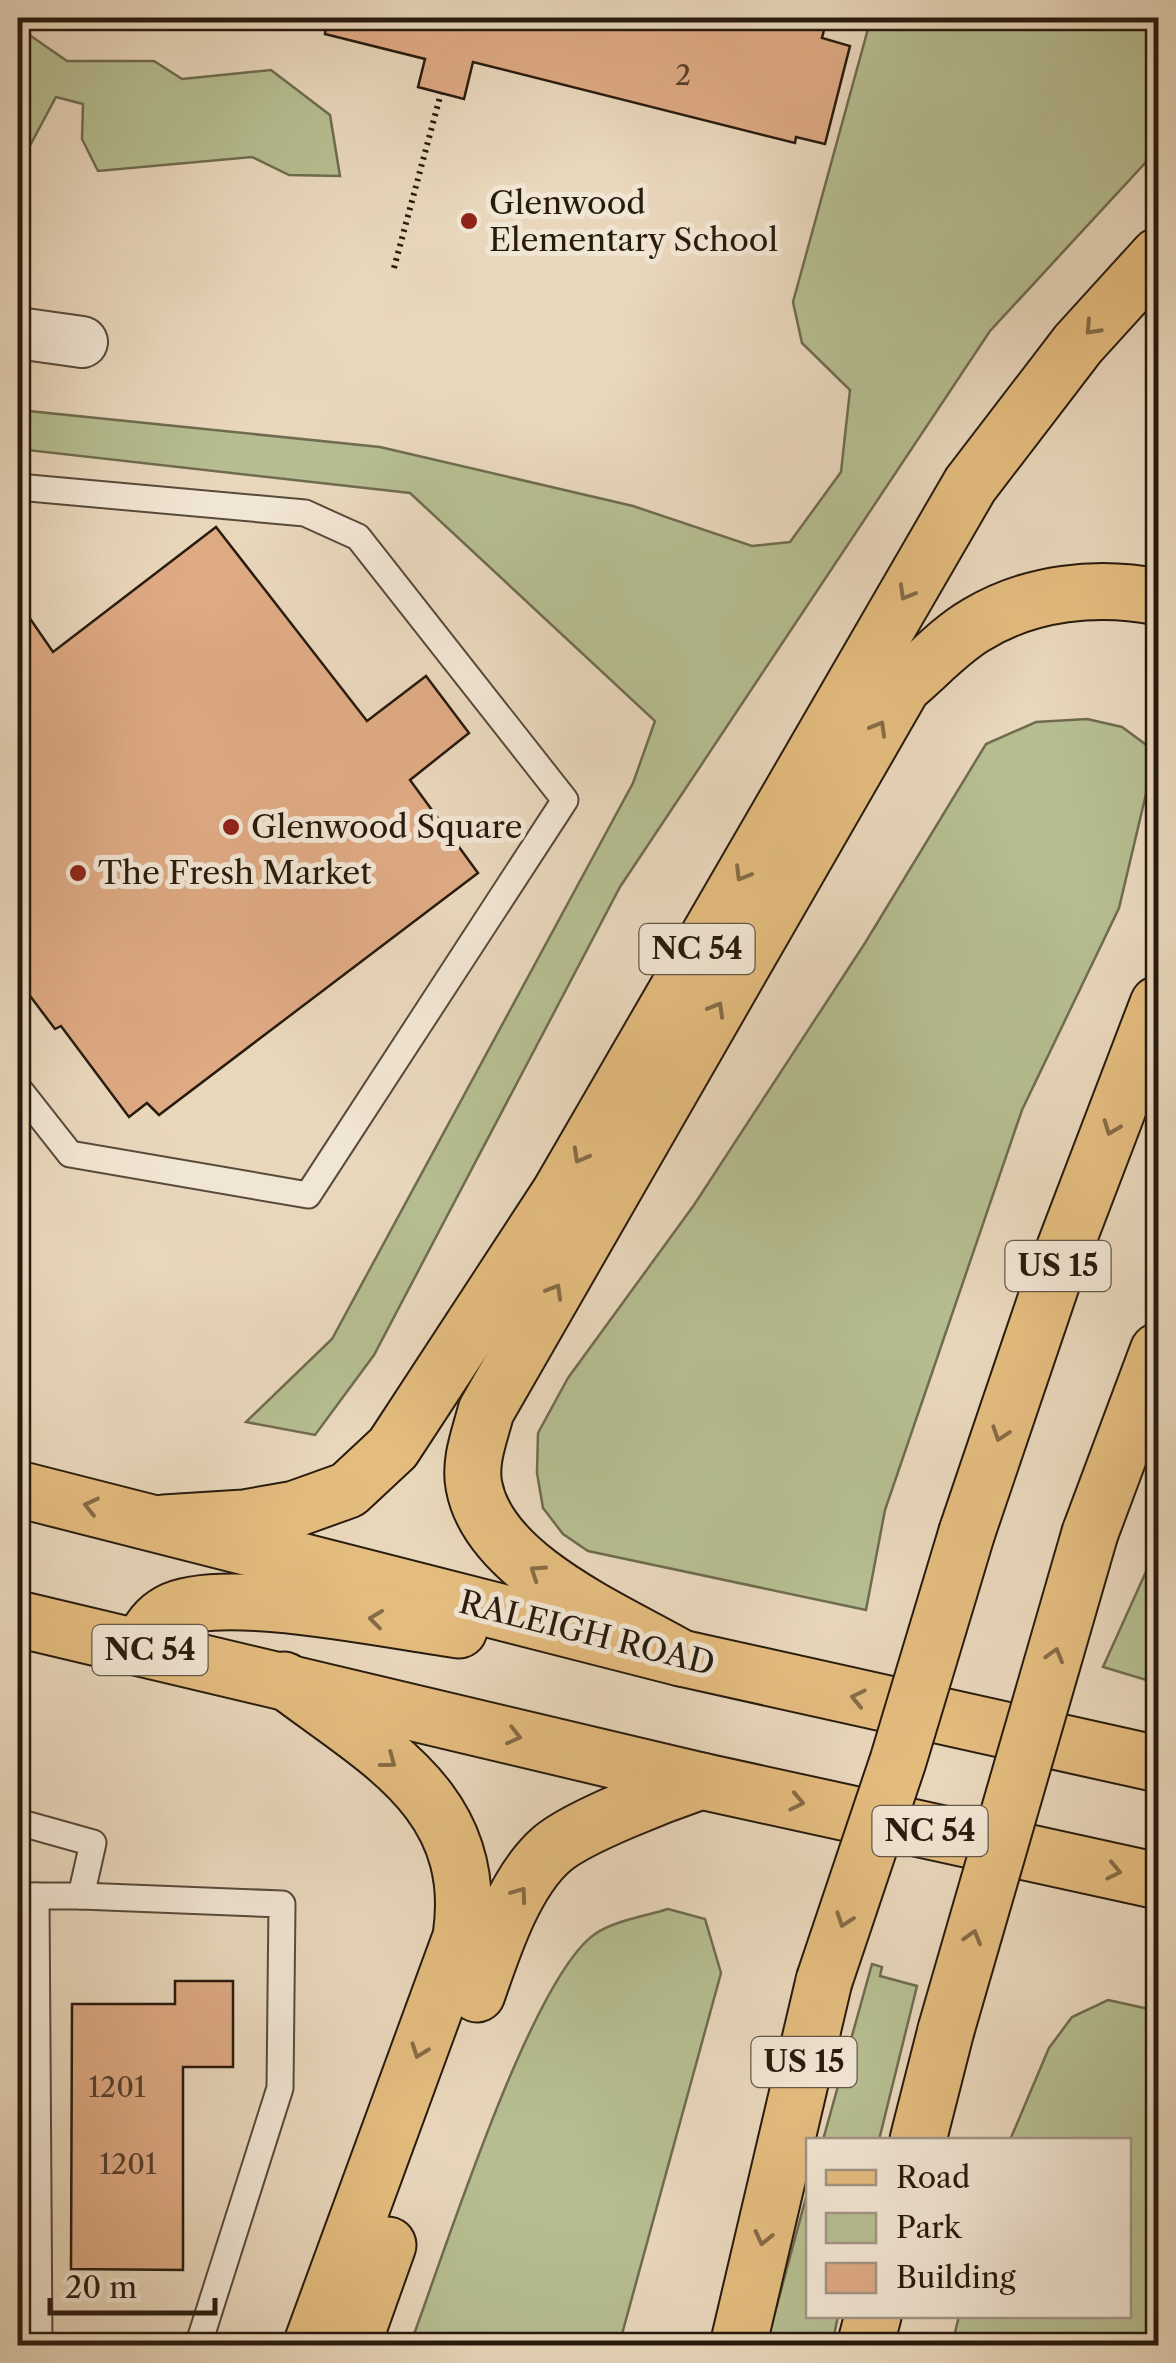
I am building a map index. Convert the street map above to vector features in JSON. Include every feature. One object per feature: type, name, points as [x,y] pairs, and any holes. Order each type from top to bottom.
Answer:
[{"type":"main road","name":"NC 54","points":[[164,1523],[244,1518],[296,1509],[348,1490],[393,1448],[559,1194],[970,485],[1078,344],[1158,256]]},
{"type":"main road","points":[[681,1658],[529,1569],[494,1533],[474,1488],[474,1454],[486,1411],[903,686],[975,625],[1038,598],[1117,589],[1158,598]]},
{"type":"main road","name":"US 15","points":[[738,2346],[824,1981],[898,1762],[967,1532],[1054,1276],[1158,1004]]},
{"type":"main road","points":[[919,2138],[1090,1532],[1158,1351]]},
{"type":"main road","name":"RALEIGH ROAD","points":[[18,1489],[164,1523],[681,1658],[1158,1764]]},
{"type":"main road","points":[[142,1648],[148,1633],[168,1613],[228,1601],[681,1658]]},
{"type":"main road","name":"NC 54","points":[[18,1619],[701,1781],[1158,1880]]},
{"type":"main road","points":[[284,1680],[410,1776],[432,1802],[458,1854],[466,1904],[461,1936],[311,2346]]},
{"type":"main road","points":[[352,2346],[505,1914],[552,1849],[655,1797],[701,1781]]},
{"type":"main road","points":[[865,2346],[872,2318]]},
{"type":"street","points":[[18,333],[82,342]]},
{"type":"lane","points":[[18,486],[305,514],[358,537],[565,800],[308,1195],[70,1154],[18,1088]]},
{"type":"lane","points":[[18,1822],[93,1842],[82,1896]]},
{"type":"lane","points":[[39,2346],[28,2207],[27,1896],[282,1904],[280,2088],[198,2346]]},
{"type":"path","points":[[394,268],[441,93]]},
{"type":"green space","points":[[871,18],[1158,18],[1158,149],[990,331],[620,887],[374,1355],[315,1435],[246,1422],[332,1339],[633,783],[655,721],[410,493],[18,449],[18,410],[380,447],[633,506],[752,546],[790,542],[841,472],[850,390],[802,343],[793,302]]},
{"type":"green space","points":[[18,27],[67,61],[154,61],[182,79],[271,70],[330,115],[340,176],[289,175],[252,157],[98,171],[82,139],[83,104],[56,97],[18,168]]},
{"type":"green space","points":[[1087,719],[1122,727],[1149,747],[1150,777],[1119,908],[1022,1110],[885,1510],[866,1610],[588,1551],[563,1534],[543,1508],[537,1473],[538,1433],[568,1378],[694,1205],[865,943],[986,744],[1036,722]]},
{"type":"green space","points":[[1158,1545],[1158,1670],[1153,1682],[1103,1667]]},
{"type":"green space","points":[[668,1909],[705,1919],[721,1973],[619,2345],[410,2345],[490,2125],[543,2005],[570,1961],[595,1934],[620,1922]]},
{"type":"green space","points":[[872,1964],[882,1967],[880,1976],[917,1986],[879,2138],[824,2138]]},
{"type":"green space","points":[[1108,2000],[1158,2011],[1158,2345],[952,2345],[959,2318],[1131,2318],[1131,2138],[1011,2138],[1049,2048],[1072,2017]]},
{"type":"green space","points":[[806,2197],[806,2318],[838,2318],[832,2345],[766,2346]]},
{"type":"building","name":"Glenwood Elementary School","points":[[327,18],[827,18],[822,38],[850,46],[825,144],[796,137],[795,143],[473,62],[464,99],[418,87],[425,59],[325,34]]},
{"type":"building","name":"Glenwood Square","points":[[216,527],[367,721],[426,676],[469,733],[410,780],[478,873],[159,1115],[147,1103],[129,1117],[61,1026],[55,1029],[18,980],[18,601],[53,652]]},
{"type":"building","points":[[175,1981],[233,1981],[233,2067],[183,2067],[183,2270],[71,2269],[72,2004],[175,2004]]},
{"type":"place","name":"Glenwood Elementary School","points":[[469,221]]},
{"type":"place","name":"Glenwood Square","points":[[231,827]]},
{"type":"place","name":"The Fresh Market","points":[[78,873]]}]
